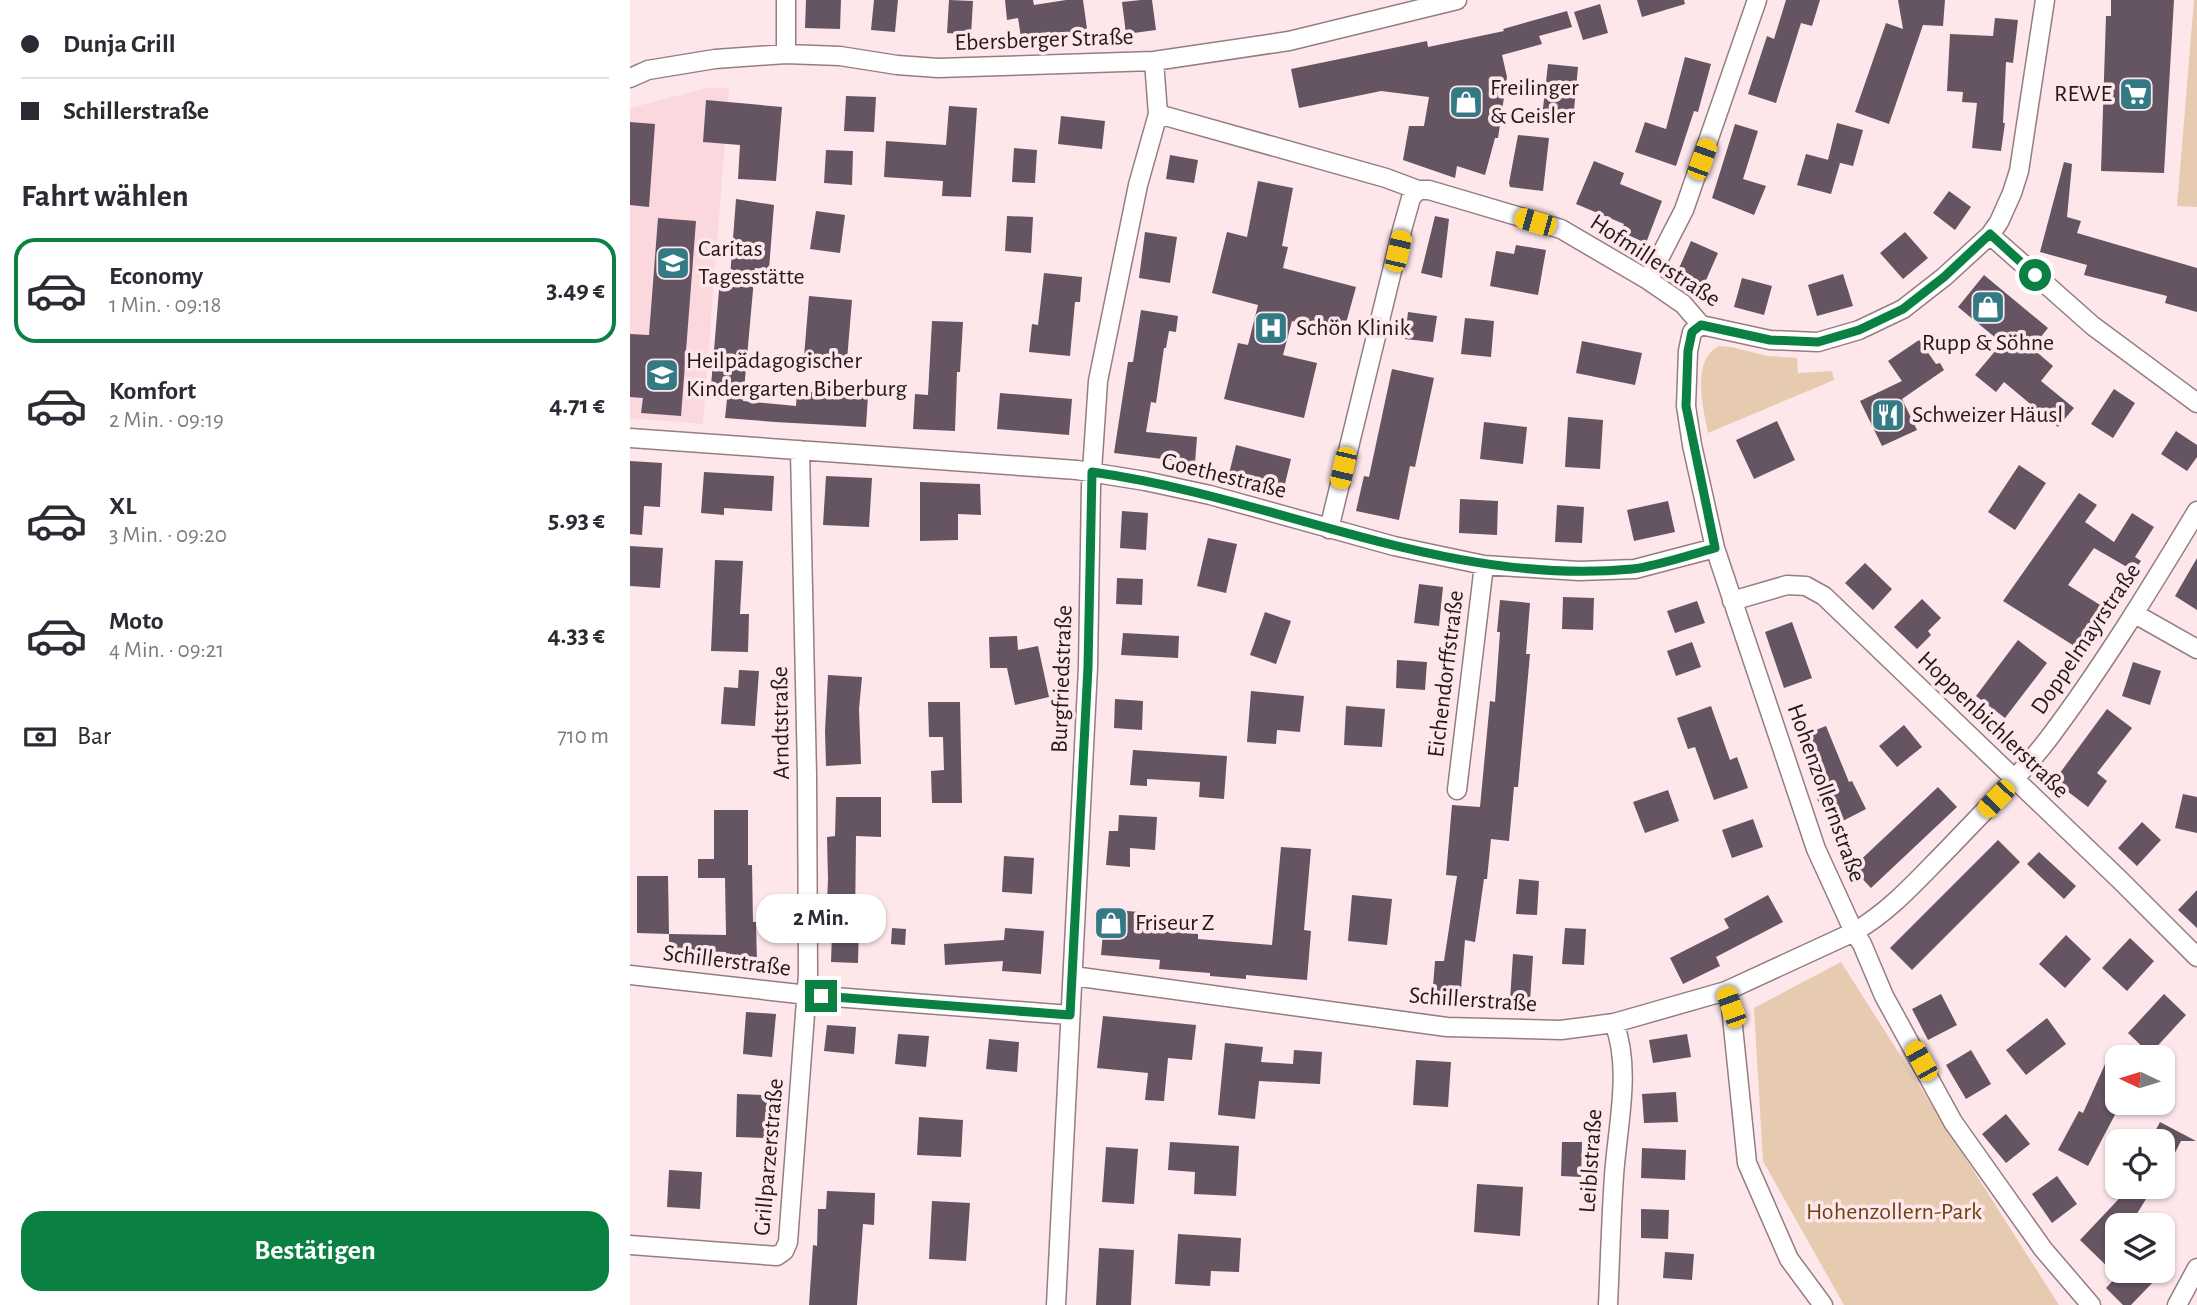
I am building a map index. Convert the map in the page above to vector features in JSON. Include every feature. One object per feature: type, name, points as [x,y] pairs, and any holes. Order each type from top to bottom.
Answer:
[{"type":"street","points":[[786,0],[786,54]]},
{"type":"street","name":"Ebersberger Straße","points":[[630,78],[648,71],[715,58],[786,54],[840,56],[939,68],[1154,61],[1289,41],[1457,0]]},
{"type":"street","points":[[1648,281],[1684,210],[1757,0]]},
{"type":"street","name":"Hofmillerstraße","points":[[1158,114],[1561,229],[1683,304],[1701,325],[1770,340],[1818,342],[1859,330],[1903,309],[1944,277],[1990,234],[2004,213],[2019,171],[2045,0]]},
{"type":"street","name":"Burgfriedstraße","points":[[1056,1305],[1088,667],[1092,472],[1098,381],[1139,185],[1158,114],[1154,61]]},
{"type":"street","points":[[1329,529],[1402,230],[1411,198],[1418,190]]},
{"type":"street","points":[[1990,234],[2093,326],[2197,404]]},
{"type":"street","name":"Hohenzollernstraße","points":[[1701,325],[1692,332],[1688,351],[1686,406],[1715,548],[1816,849],[1884,996],[1954,1122],[2043,1249],[2091,1305]]},
{"type":"street","name":"Goethestraße","points":[[630,438],[1092,472],[1210,495],[1394,546],[1484,565],[1579,571],[1634,569],[1715,548]]},
{"type":"street","name":"Arndtstraße","points":[[800,450],[807,775],[808,995]]},
{"type":"street","name":"Doppelmayrstraße","points":[[1854,932],[1868,925],[1900,898],[2015,779],[2049,738],[2135,614],[2197,512]]},
{"type":"street","name":"Eichendorffstraße","points":[[1457,790],[1484,565]]},
{"type":"street","name":"Hoppenbichlerstraße","points":[[1732,601],[1787,585],[1806,586],[1824,596],[2197,957]]},
{"type":"street","points":[[2135,614],[2197,649]]},
{"type":"street","name":"Schillerstraße","points":[[1073,976],[1447,1027],[1561,1030],[1614,1023],[1726,991],[1854,932]]},
{"type":"street","name":"Schillerstraße","points":[[630,975],[808,995],[1070,1015]]},
{"type":"street","points":[[1726,991],[1731,1007],[1746,1163],[1789,1259],[1823,1305]]},
{"type":"street","name":"Grillparzerstraße","points":[[630,1245],[777,1256],[784,1251],[788,1242],[808,995]]},
{"type":"street","name":"Leiblstraße","points":[[1608,1305],[1614,1175],[1623,1065],[1621,1040],[1614,1023]]},
{"type":"street","points":[[2177,1305],[2197,1268]]},
{"type":"shaded area","name":"Caritas Tagesstätte","points":[[707,88],[729,88],[703,424],[630,418],[630,108]]},
{"type":"green space","points":[[2194,0],[2197,0],[2197,207],[2177,206]]},
{"type":"green space","points":[[1719,346],[1768,356],[1797,358],[1798,373],[1832,371],[1834,380],[1708,433],[1702,398],[1702,373],[1710,353]]},
{"type":"green space","name":"Hohenzollern-Park","points":[[1841,962],[2059,1305],[1844,1305],[1763,1161],[1754,1008]]},
{"type":"building","points":[[806,0],[841,0],[840,29],[805,28]]},
{"type":"building","points":[[874,0],[898,0],[895,32],[871,30]]},
{"type":"building","points":[[949,0],[973,1],[971,35],[947,33]]},
{"type":"building","points":[[1005,0],[1033,0],[1034,5],[1083,0],[1088,36],[1063,39],[1062,32],[1021,37],[1018,18],[1007,20]]},
{"type":"building","points":[[1152,0],[1156,30],[1126,34],[1122,2]]},
{"type":"building","points":[[1637,0],[1684,0],[1685,4],[1642,17]]},
{"type":"building","points":[[1786,0],[1820,0],[1812,26],[1801,23],[1776,103],[1748,94],[1767,36],[1774,39]]},
{"type":"building","points":[[1898,0],[1945,0],[1943,26],[1923,25],[1889,124],[1855,112],[1886,23],[1903,29]]},
{"type":"building","name":"REWE","points":[[2111,0],[2174,0],[2164,173],[2101,171],[2106,16],[2111,16]]},
{"type":"building","points":[[1600,4],[1608,33],[1583,40],[1574,12]]},
{"type":"building","name":"Freilinger & Geisler","points":[[1567,11],[1572,27],[1539,36],[1542,44],[1502,55],[1507,77],[1498,138],[1495,138],[1485,175],[1457,166],[1455,178],[1403,160],[1409,126],[1424,126],[1429,97],[1381,91],[1299,108],[1291,69],[1427,41],[1428,47],[1504,31],[1503,29]]},
{"type":"building","points":[[1995,18],[2018,20],[2013,63],[2006,62],[2005,123],[2001,151],[1972,148],[1977,103],[1962,102],[1963,92],[1947,91],[1950,34],[1993,36]]},
{"type":"building","points":[[1685,57],[1711,64],[1698,112],[1694,111],[1676,166],[1635,152],[1645,122],[1666,129]]},
{"type":"building","points":[[1548,64],[1578,67],[1573,121],[1542,117]]},
{"type":"building","points":[[846,96],[876,97],[874,132],[844,131]]},
{"type":"building","points":[[706,100],[782,107],[776,181],[738,179],[740,145],[703,142]]},
{"type":"building","points":[[949,106],[977,108],[971,197],[942,196],[943,181],[884,177],[886,141],[946,145]]},
{"type":"building","points":[[1061,116],[1105,121],[1102,149],[1058,144]]},
{"type":"building","points":[[630,122],[655,124],[649,207],[630,205]]},
{"type":"building","points":[[1837,123],[1863,130],[1853,166],[1828,160]]},
{"type":"building","points":[[1735,124],[1758,131],[1743,179],[1766,186],[1754,215],[1712,198]]},
{"type":"building","points":[[1518,135],[1549,138],[1543,191],[1510,187]]},
{"type":"building","points":[[1014,148],[1037,150],[1035,183],[1012,182]]},
{"type":"building","points":[[826,150],[853,151],[852,185],[824,183]]},
{"type":"building","points":[[1806,154],[1840,163],[1831,194],[1797,185]]},
{"type":"building","points":[[1170,155],[1198,160],[1194,183],[1166,179]]},
{"type":"building","points":[[1594,161],[1624,173],[1620,184],[1662,201],[1646,243],[1621,232],[1624,224],[1576,204]]},
{"type":"building","points":[[2064,162],[2072,164],[2067,217],[2081,221],[2077,233],[2197,268],[2197,312],[2165,303],[2167,296],[2084,275],[2087,265],[2040,252]]},
{"type":"building","name":"Schön Klinik","points":[[1258,181],[1293,188],[1282,246],[1288,247],[1283,268],[1356,287],[1343,334],[1292,321],[1283,355],[1317,363],[1304,418],[1224,399],[1238,343],[1248,345],[1258,305],[1212,293],[1227,232],[1247,237]]},
{"type":"building","points":[[1949,191],[1971,207],[1955,230],[1933,213]]},
{"type":"building","points":[[736,199],[774,205],[769,269],[755,268],[743,401],[796,406],[797,391],[868,395],[866,427],[725,418],[727,399],[710,398],[719,290],[729,291]]},
{"type":"building","points":[[816,211],[845,215],[840,253],[810,249]]},
{"type":"building","points":[[1007,216],[1033,217],[1031,253],[1005,251]]},
{"type":"building","points":[[1435,216],[1449,219],[1442,278],[1421,273]]},
{"type":"building","points":[[658,218],[696,221],[681,416],[641,413],[643,398],[630,397],[630,334],[649,335]]},
{"type":"building","points":[[1145,232],[1177,237],[1170,283],[1139,278]]},
{"type":"building","points":[[1905,232],[1928,258],[1903,279],[1880,253]]},
{"type":"building","points":[[1691,241],[1718,253],[1703,287],[1676,275]]},
{"type":"building","points":[[1516,245],[1546,250],[1538,295],[1490,286],[1496,251],[1514,254]]},
{"type":"building","points":[[1044,273],[1082,277],[1080,302],[1075,302],[1070,356],[1029,352],[1032,324],[1038,325]]},
{"type":"building","points":[[1843,274],[1853,306],[1817,316],[1808,285]]},
{"type":"building","points":[[1984,275],[2048,328],[2032,348],[2053,366],[2041,381],[2074,408],[2058,427],[2004,382],[1996,392],[1975,375],[2002,343],[1958,307]]},
{"type":"building","points":[[1742,278],[1772,286],[1764,315],[1734,307]]},
{"type":"building","points":[[809,296],[852,300],[847,360],[804,357]]},
{"type":"building","points":[[1141,310],[1178,316],[1176,332],[1169,331],[1164,348],[1156,403],[1151,402],[1146,432],[1197,437],[1195,463],[1114,453],[1128,362],[1133,362]]},
{"type":"building","points":[[1408,312],[1437,316],[1433,342],[1405,339]]},
{"type":"building","points":[[1465,318],[1494,321],[1491,357],[1461,354]]},
{"type":"building","points":[[932,321],[963,322],[960,372],[957,372],[955,431],[913,429],[915,394],[928,395]]},
{"type":"building","points":[[1919,340],[1936,364],[1940,363],[1944,370],[1902,399],[1917,430],[1882,446],[1860,401],[1902,381],[1888,361]]},
{"type":"building","points":[[1582,341],[1642,353],[1635,385],[1576,373]]},
{"type":"building","points":[[1392,369],[1434,378],[1415,467],[1410,466],[1399,520],[1356,511],[1364,476],[1369,477]]},
{"type":"building","points":[[2114,389],[2135,403],[2113,438],[2091,424]]},
{"type":"building","points":[[1000,393],[1072,399],[1069,435],[997,429]]},
{"type":"building","points":[[1568,417],[1603,420],[1600,469],[1565,467]]},
{"type":"building","points":[[1777,421],[1795,460],[1754,479],[1736,440]]},
{"type":"building","points":[[1484,422],[1527,427],[1523,464],[1480,459]]},
{"type":"building","points":[[2176,431],[2197,445],[2197,457],[2187,471],[2161,454]]},
{"type":"building","points":[[1236,445],[1291,459],[1284,488],[1229,474]]},
{"type":"building","points":[[630,461],[662,463],[660,507],[644,506],[642,535],[630,534]]},
{"type":"building","points":[[2019,465],[2046,483],[2015,530],[1988,512]]},
{"type":"building","points":[[704,472],[774,476],[772,511],[724,508],[724,515],[701,513]]},
{"type":"building","points":[[826,476],[872,478],[869,527],[823,525]]},
{"type":"building","points":[[920,482],[980,484],[981,515],[958,514],[958,540],[920,541]]},
{"type":"building","points":[[2079,493],[2097,505],[2085,522],[2114,542],[2132,513],[2154,527],[2135,557],[2141,561],[2134,571],[2094,548],[2068,585],[2105,608],[2079,649],[2003,601]]},
{"type":"building","points":[[1460,499],[1498,501],[1497,535],[1459,533]]},
{"type":"building","points":[[1668,501],[1675,532],[1634,541],[1627,510]]},
{"type":"building","points":[[1557,505],[1584,507],[1582,543],[1555,542]]},
{"type":"building","points":[[1122,511],[1148,513],[1146,550],[1120,548]]},
{"type":"building","points":[[1208,538],[1237,544],[1226,593],[1197,586]]},
{"type":"building","points":[[630,546],[663,548],[660,588],[630,586]]},
{"type":"building","points":[[2197,558],[2197,610],[2175,596]]},
{"type":"building","points":[[715,560],[743,561],[740,614],[749,614],[748,652],[711,651]]},
{"type":"building","points":[[1865,563],[1892,589],[1873,610],[1845,583]]},
{"type":"building","points":[[1117,578],[1143,579],[1142,605],[1116,604]]},
{"type":"building","points":[[1419,584],[1443,587],[1439,626],[1414,623]]},
{"type":"building","points":[[1563,597],[1594,598],[1593,630],[1562,629]]},
{"type":"building","points":[[1922,599],[1941,618],[1928,631],[1931,635],[1917,649],[1894,627]]},
{"type":"building","points":[[1500,600],[1530,603],[1526,654],[1530,654],[1518,787],[1514,787],[1509,841],[1491,839],[1487,879],[1484,879],[1475,942],[1465,940],[1460,1001],[1432,999],[1435,961],[1444,961],[1457,876],[1446,875],[1452,805],[1480,807],[1490,701],[1495,702]]},
{"type":"building","points":[[1697,601],[1705,623],[1675,633],[1667,611]]},
{"type":"building","points":[[1265,612],[1291,621],[1276,664],[1250,655]]},
{"type":"building","points":[[1792,622],[1812,678],[1784,688],[1765,632]]},
{"type":"building","points":[[1123,633],[1179,636],[1178,658],[1121,655]]},
{"type":"building","points":[[1017,636],[1018,650],[1038,646],[1049,697],[1015,705],[1007,668],[990,668],[989,637]]},
{"type":"building","points":[[2018,640],[2047,663],[2005,718],[1976,696]]},
{"type":"building","points":[[1692,642],[1701,667],[1676,676],[1667,651]]},
{"type":"building","points":[[1397,660],[1427,662],[1425,690],[1396,688]]},
{"type":"building","points":[[2133,662],[2161,671],[2150,705],[2122,696]]},
{"type":"building","points":[[739,670],[759,671],[755,726],[721,724],[724,687],[738,688]]},
{"type":"building","points":[[828,675],[862,677],[859,709],[861,764],[826,766]]},
{"type":"building","points":[[1251,691],[1304,696],[1300,732],[1277,730],[1276,744],[1247,742]]},
{"type":"building","points":[[1115,699],[1143,701],[1142,730],[1114,728]]},
{"type":"building","points":[[928,702],[960,702],[962,803],[932,803],[931,771],[944,770],[943,737],[929,737]]},
{"type":"building","points":[[1346,706],[1385,709],[1382,747],[1344,745]]},
{"type":"building","points":[[1711,706],[1730,760],[1737,757],[1748,788],[1714,800],[1695,747],[1688,749],[1677,718]]},
{"type":"building","points":[[2107,709],[2132,728],[2097,773],[2107,781],[2088,807],[2054,781]]},
{"type":"building","points":[[1904,725],[1922,747],[1897,767],[1879,746]]},
{"type":"building","points":[[1826,726],[1849,782],[1852,781],[1866,809],[1831,827],[1817,799],[1821,796],[1798,737]]},
{"type":"building","points":[[1133,750],[1227,756],[1224,799],[1199,797],[1200,782],[1147,779],[1147,786],[1130,785]]},
{"type":"building","points":[[1938,787],[1957,807],[1871,888],[1852,868]]},
{"type":"building","points":[[1668,790],[1679,821],[1645,833],[1633,802]]},
{"type":"building","points":[[2183,794],[2197,797],[2197,833],[2175,828]]},
{"type":"building","points":[[836,797],[881,797],[881,837],[856,836],[855,926],[859,926],[858,963],[831,962],[833,903],[827,902],[827,837],[835,836]]},
{"type":"building","points":[[714,810],[748,810],[748,865],[752,865],[757,965],[726,965],[726,952],[669,950],[669,934],[726,935],[725,878],[698,878],[698,859],[714,859]]},
{"type":"building","points":[[1119,815],[1157,817],[1155,850],[1130,848],[1130,867],[1106,865],[1109,831],[1118,831]]},
{"type":"building","points":[[1753,819],[1763,847],[1732,858],[1722,830]]},
{"type":"building","points":[[2142,822],[2161,840],[2137,866],[2118,848]]},
{"type":"building","points":[[1998,840],[2020,862],[1912,970],[1890,948]]},
{"type":"building","points":[[1281,847],[1311,849],[1304,930],[1311,931],[1307,980],[1246,975],[1246,979],[1210,976],[1210,973],[1159,969],[1160,960],[1101,955],[1105,909],[1139,912],[1138,929],[1198,934],[1198,939],[1272,945]]},
{"type":"building","points":[[2039,852],[2076,886],[2064,899],[2027,864]]},
{"type":"building","points":[[1004,856],[1034,858],[1032,894],[1002,892]]},
{"type":"building","points":[[637,876],[668,876],[669,934],[637,933]]},
{"type":"building","points":[[1519,879],[1539,881],[1537,915],[1516,914]]},
{"type":"building","points":[[2197,890],[2197,928],[2178,910]]},
{"type":"building","points":[[1352,895],[1392,899],[1387,945],[1348,941]]},
{"type":"building","points":[[1768,895],[1783,922],[1716,957],[1720,966],[1683,984],[1670,958],[1729,928],[1724,919]]},
{"type":"building","points":[[892,928],[906,929],[905,945],[891,944]]},
{"type":"building","points":[[1005,928],[1044,931],[1041,974],[1002,971],[1003,961],[945,965],[944,944],[1004,940]]},
{"type":"building","points":[[1565,928],[1586,929],[1584,965],[1562,964]]},
{"type":"building","points":[[2066,935],[2091,959],[2065,988],[2039,964]]},
{"type":"building","points":[[2130,938],[2154,961],[2127,991],[2102,968]]},
{"type":"building","points":[[1513,954],[1533,956],[1530,1001],[1510,1000]]},
{"type":"building","points":[[1941,994],[1957,1025],[1928,1040],[1912,1009]]},
{"type":"building","points":[[2164,994],[2186,1015],[2158,1045],[2141,1045],[2128,1033]]},
{"type":"building","points":[[746,1012],[776,1014],[772,1057],[743,1054]]},
{"type":"building","points":[[1103,1016],[1196,1025],[1192,1060],[1168,1058],[1164,1101],[1145,1100],[1148,1073],[1097,1068]]},
{"type":"building","points":[[2047,1018],[2066,1044],[2026,1075],[2006,1050]]},
{"type":"building","points":[[827,1025],[856,1027],[854,1054],[824,1051]]},
{"type":"building","points":[[898,1034],[929,1036],[926,1067],[895,1064]]},
{"type":"building","points":[[1687,1034],[1691,1057],[1653,1063],[1649,1040]]},
{"type":"building","points":[[989,1039],[1019,1042],[1017,1072],[986,1069]]},
{"type":"building","points":[[1225,1043],[1263,1047],[1261,1062],[1293,1064],[1294,1050],[1322,1052],[1320,1084],[1259,1081],[1255,1119],[1218,1115]]},
{"type":"building","points":[[1971,1050],[1991,1084],[1966,1099],[1946,1065]]},
{"type":"building","points":[[1416,1060],[1451,1062],[1448,1107],[1413,1105]]},
{"type":"building","points":[[2105,1064],[2105,1115],[2115,1115],[2105,1129],[2088,1166],[2058,1150],[2079,1111],[2083,1113]]},
{"type":"building","points":[[1676,1092],[1678,1122],[1644,1123],[1642,1094]]},
{"type":"building","points":[[737,1094],[767,1095],[766,1138],[736,1137]]},
{"type":"building","points":[[2006,1114],[2030,1144],[2006,1163],[1982,1134]]},
{"type":"building","points":[[919,1117],[963,1120],[961,1157],[917,1155]]},
{"type":"building","points":[[2160,1122],[2173,1129],[2156,1129]]},
{"type":"building","points":[[2175,1130],[2196,1141],[2181,1141],[2175,1153]]},
{"type":"building","points":[[1170,1142],[1239,1146],[1236,1196],[1194,1194],[1195,1172],[1168,1170]]},
{"type":"building","points":[[1562,1142],[1582,1142],[1581,1177],[1561,1176]]},
{"type":"building","points":[[1106,1147],[1138,1149],[1134,1204],[1102,1202]]},
{"type":"building","points":[[1642,1148],[1686,1150],[1685,1180],[1641,1178]]},
{"type":"building","points":[[669,1170],[702,1172],[700,1209],[667,1207]]},
{"type":"building","points":[[2057,1176],[2077,1204],[2052,1223],[2032,1194]]},
{"type":"building","points":[[1477,1184],[1523,1187],[1520,1236],[1474,1232]]},
{"type":"building","points":[[827,1191],[875,1193],[874,1225],[863,1224],[857,1305],[809,1305],[813,1245],[817,1246],[818,1209],[826,1209]]},
{"type":"building","points":[[2119,1199],[2146,1199],[2137,1213],[2106,1213]]},
{"type":"building","points":[[932,1201],[970,1203],[966,1261],[929,1259]]},
{"type":"building","points":[[1641,1209],[1669,1210],[1668,1239],[1641,1238]]},
{"type":"building","points":[[2105,1214],[2105,1264],[2080,1240]]},
{"type":"building","points":[[1178,1234],[1241,1238],[1239,1272],[1211,1271],[1210,1286],[1175,1284]]},
{"type":"building","points":[[1099,1248],[1134,1250],[1131,1305],[1096,1305]]},
{"type":"building","points":[[1665,1252],[1694,1254],[1692,1280],[1663,1278]]},
{"type":"building","points":[[2111,1283],[2152,1283],[2131,1305],[2123,1305],[2106,1288]]},
{"type":"place","name":"REWE","points":[[2136,94]]},
{"type":"place","name":"Freilinger & Geisler","points":[[1466,102]]},
{"type":"place","name":"Caritas Tagesstätte","points":[[673,263]]},
{"type":"place","name":"Rupp & Söhne","points":[[1988,307]]},
{"type":"place","name":"Schön Klinik","points":[[1271,328]]},
{"type":"place","name":"Heilpädagogischer Kindergarten Biberburg","points":[[662,375]]},
{"type":"place","name":"Schweizer Häusl","points":[[1888,415]]},
{"type":"place","name":"Friseur Z","points":[[1111,923]]},
{"type":"route","points":[[821,996],[1070,1015],[1088,667],[1092,472],[1210,495],[1394,546],[1484,565],[1579,571],[1634,569],[1715,548],[1686,406],[1688,351],[1692,332],[1701,325],[1770,340],[1818,342],[1859,330],[1903,309],[1944,277],[1990,234],[2035,275]]}]
